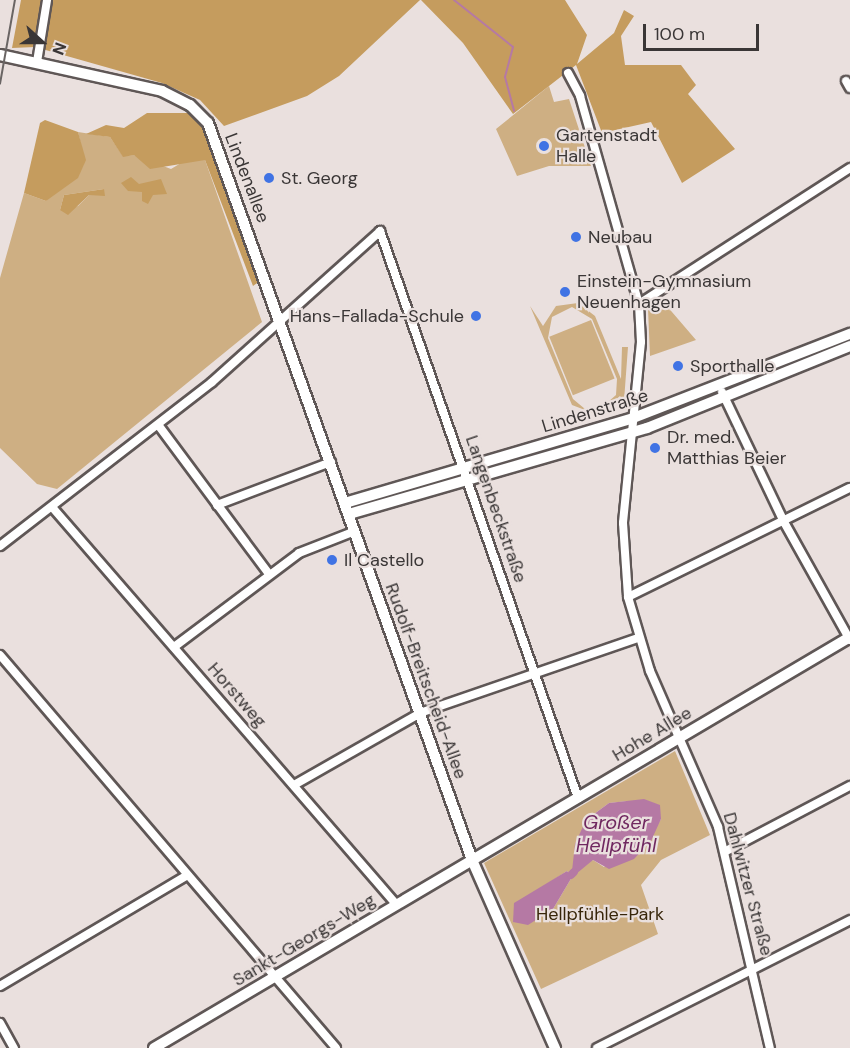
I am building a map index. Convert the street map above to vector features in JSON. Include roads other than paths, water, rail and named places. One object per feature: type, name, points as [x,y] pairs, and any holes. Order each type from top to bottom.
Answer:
[{"type":"street","points":[[37,62],[47,0]]},
{"type":"street","name":"Lindenallee","points":[[0,55],[162,91],[203,117],[222,152],[281,319]]},
{"type":"street","name":"Dahlwitzer Straße","points":[[568,73],[584,107],[639,304],[641,342],[623,523],[628,597],[638,638],[726,851],[770,1048]]},
{"type":"street","points":[[639,304],[850,168]]},
{"type":"street","name":"Langenbeckstraße","points":[[281,319],[380,231],[578,798]]},
{"type":"street","points":[[0,546],[159,426],[281,319]]},
{"type":"street","name":"Rudolf-Breitscheid-Allee","points":[[281,319],[472,860],[555,1048]]},
{"type":"street","name":"Lindenstraße","points":[[466,473],[632,432],[850,334]]},
{"type":"street","name":"Lindenstraße","points":[[347,508],[466,473],[722,391],[850,346]]},
{"type":"street","points":[[722,391],[784,522],[850,638]]},
{"type":"street","points":[[159,426],[269,574]]},
{"type":"street","points":[[218,505],[331,462]]},
{"type":"street","points":[[628,597],[850,488]]},
{"type":"street","name":"Horstweg","points":[[52,507],[396,904]]},
{"type":"street","points":[[174,647],[269,574],[309,548],[355,531]]},
{"type":"street","points":[[294,785],[420,713],[638,638]]},
{"type":"street","name":"Hohe Allee","points":[[472,860],[850,638]]},
{"type":"street","points":[[0,656],[336,1048]]},
{"type":"street","points":[[726,851],[850,786]]},
{"type":"street","name":"Sankt-Georgs-Weg","points":[[154,1048],[472,860]]},
{"type":"street","points":[[0,986],[188,875]]},
{"type":"street","points":[[597,1048],[754,971],[850,920]]},
{"type":"street","points":[[0,1023],[14,1048]]},
{"type":"water","name":"Großer Hellpfühl","points":[[644,799],[660,805],[661,819],[651,841],[634,859],[609,869],[593,860],[576,874],[572,871],[575,844],[586,820],[609,803]]},
{"type":"water","points":[[567,871],[572,877],[553,909],[528,925],[513,922],[514,903]]},
{"type":"waterway","points":[[454,0],[513,47],[505,77],[514,111]]},
{"type":"waterway","points":[[571,875],[574,872]]},
{"type":"tram line","points":[[0,84],[15,0]]},
{"type":"place","name":"Gartenstadt Halle","points":[[544,146]]},
{"type":"place","name":"St. Georg","points":[[269,178]]},
{"type":"place","name":"Neubau","points":[[576,237]]},
{"type":"place","name":"Einstein-Gymnasium Neuenhagen","points":[[565,292]]},
{"type":"place","name":"Hans-Fallada-Schule","points":[[476,316]]},
{"type":"place","name":"Sporthalle","points":[[678,366]]},
{"type":"place","name":"Dr. med. Matthias Beier","points":[[655,448]]},
{"type":"place","name":"Il Castello","points":[[332,560]]},
{"type":"park label","name":"Hellpfühle-Park","points":[[600,914]]}]
